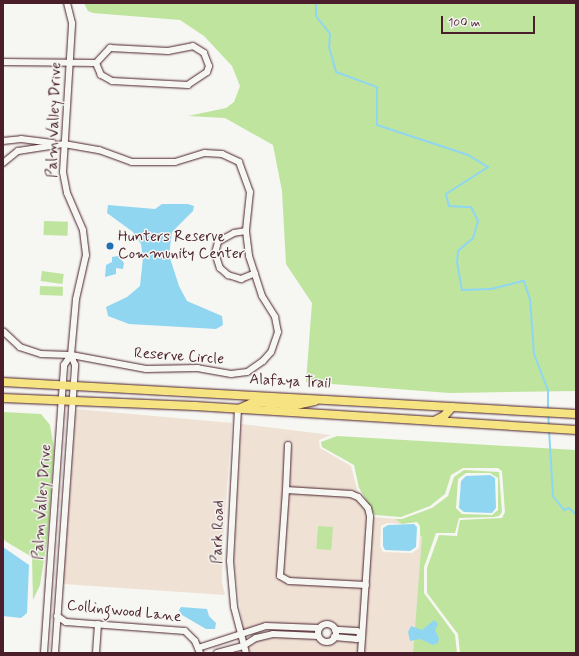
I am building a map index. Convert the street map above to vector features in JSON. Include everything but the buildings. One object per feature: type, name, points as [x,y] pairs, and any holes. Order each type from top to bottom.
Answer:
[{"type":"main road","name":"Alafaya Trail","points":[[3,382],[62,383],[576,414]]},
{"type":"main road","name":"Alafaya Trail","points":[[3,398],[238,409],[576,430]]},
{"type":"main road","points":[[238,409],[254,402],[296,405],[326,398]]},
{"type":"main road","points":[[433,421],[444,416],[452,406]]},
{"type":"street","name":"Palm Valley Drive","points":[[54,653],[73,402],[75,365],[71,355],[76,298],[84,269],[86,245],[80,222],[64,182],[64,144],[72,18],[67,3]]},
{"type":"street","points":[[3,62],[96,63],[110,48],[168,51],[193,46],[204,53],[209,66],[207,72],[188,85],[170,85],[112,81],[102,75],[96,63]]},
{"type":"street","points":[[3,141],[21,139],[64,144]]},
{"type":"street","name":"Reserve Circle","points":[[3,164],[18,151],[64,144],[99,150],[132,162],[175,162],[205,153],[222,154],[239,162],[250,192],[246,231],[249,256],[262,296],[275,317],[278,332],[270,352],[247,372],[231,374],[198,368],[146,369],[71,355],[41,354],[20,347],[3,331]]},
{"type":"street","points":[[246,231],[234,232],[218,242],[215,252],[220,268],[228,276],[240,279],[255,274]]},
{"type":"street","name":"Palm Valley Drive","points":[[44,653],[62,383],[64,365],[71,355]]},
{"type":"street","name":"Park Road","points":[[238,409],[230,561],[232,594],[240,636],[246,653]]},
{"type":"street","points":[[288,445],[280,576],[289,581],[366,585]]},
{"type":"street","points":[[286,490],[351,494],[364,502],[370,516],[361,653]]},
{"type":"street","name":"Collingwood Lane","points":[[57,616],[66,622],[180,630],[191,635],[199,650]]},
{"type":"street","points":[[96,653],[98,624]]},
{"type":"street","points":[[199,650],[266,626],[319,628],[329,624],[335,630],[357,631],[362,635]]},
{"type":"street","points":[[318,636],[319,628]]},
{"type":"street","points":[[334,637],[335,630]]},
{"type":"street","points":[[221,641],[220,652],[243,646],[256,638],[273,634],[318,636],[327,642],[334,637],[357,638],[362,635]]},
{"type":"shaded area","points":[[76,409],[232,423],[223,542],[222,582],[225,595],[63,584]]},
{"type":"shaded area","points":[[241,424],[331,435],[319,440],[320,448],[351,466],[357,489],[373,517],[395,519],[402,524],[387,523],[381,526],[380,546],[383,552],[412,553],[419,548],[420,535],[423,537],[413,653],[250,653],[248,647],[257,641],[274,637],[316,639],[327,645],[336,641],[346,642],[347,635],[339,634],[346,633],[347,627],[337,627],[326,621],[317,625],[266,623],[243,631],[234,561]]},
{"type":"green space","points":[[84,3],[576,3],[576,391],[449,393],[306,382],[312,303],[286,264],[282,191],[273,145],[225,118],[188,116],[226,108],[234,102],[240,86],[232,66],[204,36],[180,20],[93,13],[88,11]]},
{"type":"green space","points":[[44,221],[68,222],[67,236],[44,235]]},
{"type":"green space","points":[[42,271],[64,274],[62,284],[41,281]]},
{"type":"green space","points":[[40,286],[63,287],[63,296],[40,295]]},
{"type":"green space","points":[[3,412],[41,414],[50,425],[54,449],[48,534],[40,585],[33,600],[32,557],[5,541],[3,536]]},
{"type":"green space","points":[[337,436],[576,450],[576,653],[460,653],[458,634],[427,593],[427,568],[439,535],[457,536],[460,520],[502,518],[505,512],[502,471],[498,468],[463,468],[451,475],[445,494],[430,506],[401,517],[375,515],[359,488],[354,465],[322,447],[321,442]]},
{"type":"green space","points":[[464,470],[499,472],[502,512],[499,516],[494,517],[459,518],[455,533],[436,533],[424,567],[424,593],[455,635],[457,653],[413,653],[422,537],[420,535],[420,526],[417,522],[402,524],[395,519],[402,519],[432,508],[448,496],[454,477]],"holes":[[[466,473],[490,473],[498,478],[498,510],[492,515],[462,514],[456,508],[458,479]]]},
{"type":"green space","points":[[318,526],[333,527],[331,550],[316,549]]},
{"type":"water","points":[[162,204],[188,204],[194,206],[193,211],[172,232],[169,255],[179,286],[187,301],[222,316],[223,325],[216,329],[129,324],[108,316],[106,307],[127,297],[140,286],[143,258],[141,244],[133,232],[107,213],[108,205],[155,209]]},
{"type":"water","points":[[118,256],[124,263],[123,269],[116,268],[116,274],[105,277],[106,265],[112,262],[112,257]]},
{"type":"water","points":[[490,475],[495,478],[496,508],[492,513],[464,512],[459,508],[461,481],[466,476]]},
{"type":"water","points":[[414,524],[417,527],[416,547],[410,551],[385,550],[383,546],[383,528],[388,525]]},
{"type":"water","points":[[3,547],[29,565],[27,613],[21,618],[3,616]]},
{"type":"water","points":[[181,607],[207,609],[209,616],[216,623],[215,629],[206,629],[182,615],[179,610]]},
{"type":"water","points":[[434,620],[438,624],[435,630],[439,638],[438,643],[433,645],[420,639],[410,641],[408,632],[411,626],[422,630]]},
{"type":"waterway","points":[[316,3],[316,16],[330,34],[329,47],[336,72],[377,87],[377,125],[468,155],[488,167],[446,194],[449,206],[471,207],[478,221],[473,238],[458,251],[457,262],[462,290],[491,289],[524,281],[530,299],[534,354],[548,390],[548,409]]},
{"type":"waterway","points":[[548,414],[549,425]]},
{"type":"waterway","points":[[549,430],[553,496],[564,510],[569,508],[576,514]]},
{"type":"place","name":"Hunters Reserve Community Center","points":[[110,246]]}]
